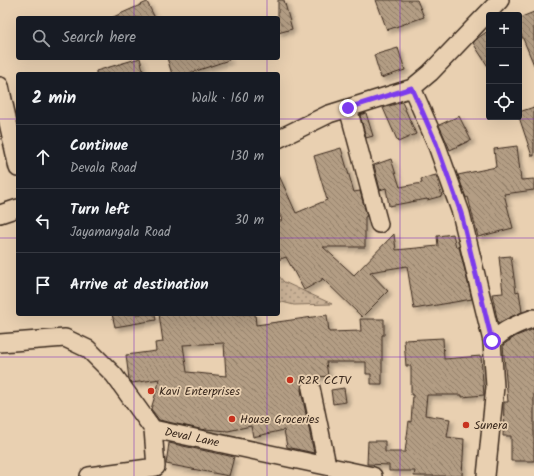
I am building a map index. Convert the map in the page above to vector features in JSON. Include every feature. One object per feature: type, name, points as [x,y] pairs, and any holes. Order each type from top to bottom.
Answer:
[{"type":"street","points":[[280,138],[329,114],[412,88],[430,73],[500,0]]},
{"type":"street","points":[[0,86],[16,159]]},
{"type":"street","points":[[412,88],[436,143],[461,213],[492,341],[495,386],[486,476]]},
{"type":"street","points":[[348,108],[379,224]]},
{"type":"street","points":[[0,214],[16,209]]},
{"type":"street","points":[[492,341],[502,332],[534,318]]},
{"type":"street","name":"Deval Lane","points":[[0,343],[65,338],[88,349],[114,375],[153,429],[373,476]]},
{"type":"street","points":[[311,388],[327,465]]},
{"type":"street","points":[[89,476],[156,467],[153,429]]},
{"type":"shaded area","points":[[280,277],[284,282],[332,304],[294,305],[280,302]]},
{"type":"building","points":[[278,0],[284,0],[292,29],[280,32],[280,16],[278,16]]},
{"type":"building","points":[[376,0],[417,0],[424,17],[387,30]]},
{"type":"building","points":[[147,2],[154,16],[116,16]]},
{"type":"building","points":[[534,12],[534,65],[522,36],[522,17]]},
{"type":"building","points":[[486,32],[486,63],[473,43]]},
{"type":"building","points":[[398,48],[405,70],[381,78],[374,55]]},
{"type":"building","points":[[133,60],[140,60],[144,72],[96,72]]},
{"type":"building","points":[[168,60],[229,60],[193,72],[171,72]]},
{"type":"building","points":[[402,102],[416,134],[398,142],[383,108]]},
{"type":"building","points":[[534,107],[534,156],[532,156],[520,120],[522,120],[522,111]]},
{"type":"building","points":[[366,113],[373,136],[366,138],[360,115]]},
{"type":"building","points":[[459,116],[471,140],[450,150],[439,125]]},
{"type":"building","points":[[517,146],[521,180],[534,179],[534,190],[504,194],[513,228],[478,237],[468,197],[466,198],[458,175],[496,167],[494,149]]},
{"type":"building","points":[[341,148],[354,192],[360,191],[367,216],[365,217],[365,247],[323,247],[354,275],[394,234],[396,250],[438,246],[437,236],[453,234],[456,247],[459,247],[472,299],[414,309],[407,266],[370,272],[388,291],[362,317],[322,278],[322,280],[304,290],[286,257],[280,259],[280,221],[282,220],[280,216],[280,177],[296,213],[327,200],[314,156]]},
{"type":"building","points":[[391,159],[400,187],[422,183],[421,179],[436,175],[442,196],[389,206],[386,188],[380,190],[374,165]]},
{"type":"building","points":[[511,256],[516,292],[519,291],[522,312],[498,323],[492,294],[503,293],[499,257]]},
{"type":"building","points":[[327,315],[329,332],[361,331],[360,319],[384,319],[384,335],[382,335],[382,384],[371,384],[371,374],[366,374],[366,362],[326,362],[328,376],[302,379],[301,390],[314,453],[287,447],[284,430],[253,437],[251,426],[228,431],[204,430],[159,420],[151,409],[160,379],[132,383],[129,379],[126,355],[156,351],[155,343],[163,342],[159,316],[255,316],[256,325]],"holes":[[[224,343],[226,376],[187,372],[183,345]]]},
{"type":"building","points":[[112,316],[155,316],[156,320],[115,327]]},
{"type":"building","points":[[534,329],[534,461],[511,461],[511,436],[503,436],[504,402],[508,402],[503,345],[516,336]]},
{"type":"building","points":[[443,338],[444,359],[481,356],[484,395],[462,397],[462,395],[427,395],[425,415],[450,419],[447,437],[464,439],[462,476],[414,476],[415,471],[389,471],[389,465],[367,464],[368,441],[385,441],[385,452],[405,452],[409,421],[411,422],[413,395],[411,395],[411,366],[406,366],[404,340]]},
{"type":"building","points":[[344,388],[346,402],[333,404],[331,390]]},
{"type":"building","points":[[169,443],[234,457],[229,476],[166,464]]},
{"type":"place","name":"R2R CCTV","points":[[290,380]]},
{"type":"place","name":"Kavi Enterprises","points":[[151,391]]},
{"type":"place","name":"House Groceries","points":[[232,419]]},
{"type":"place","name":"Sunera","points":[[466,425]]},
{"type":"route","points":[[348,108],[412,88],[436,143],[461,213],[492,341]]}]
